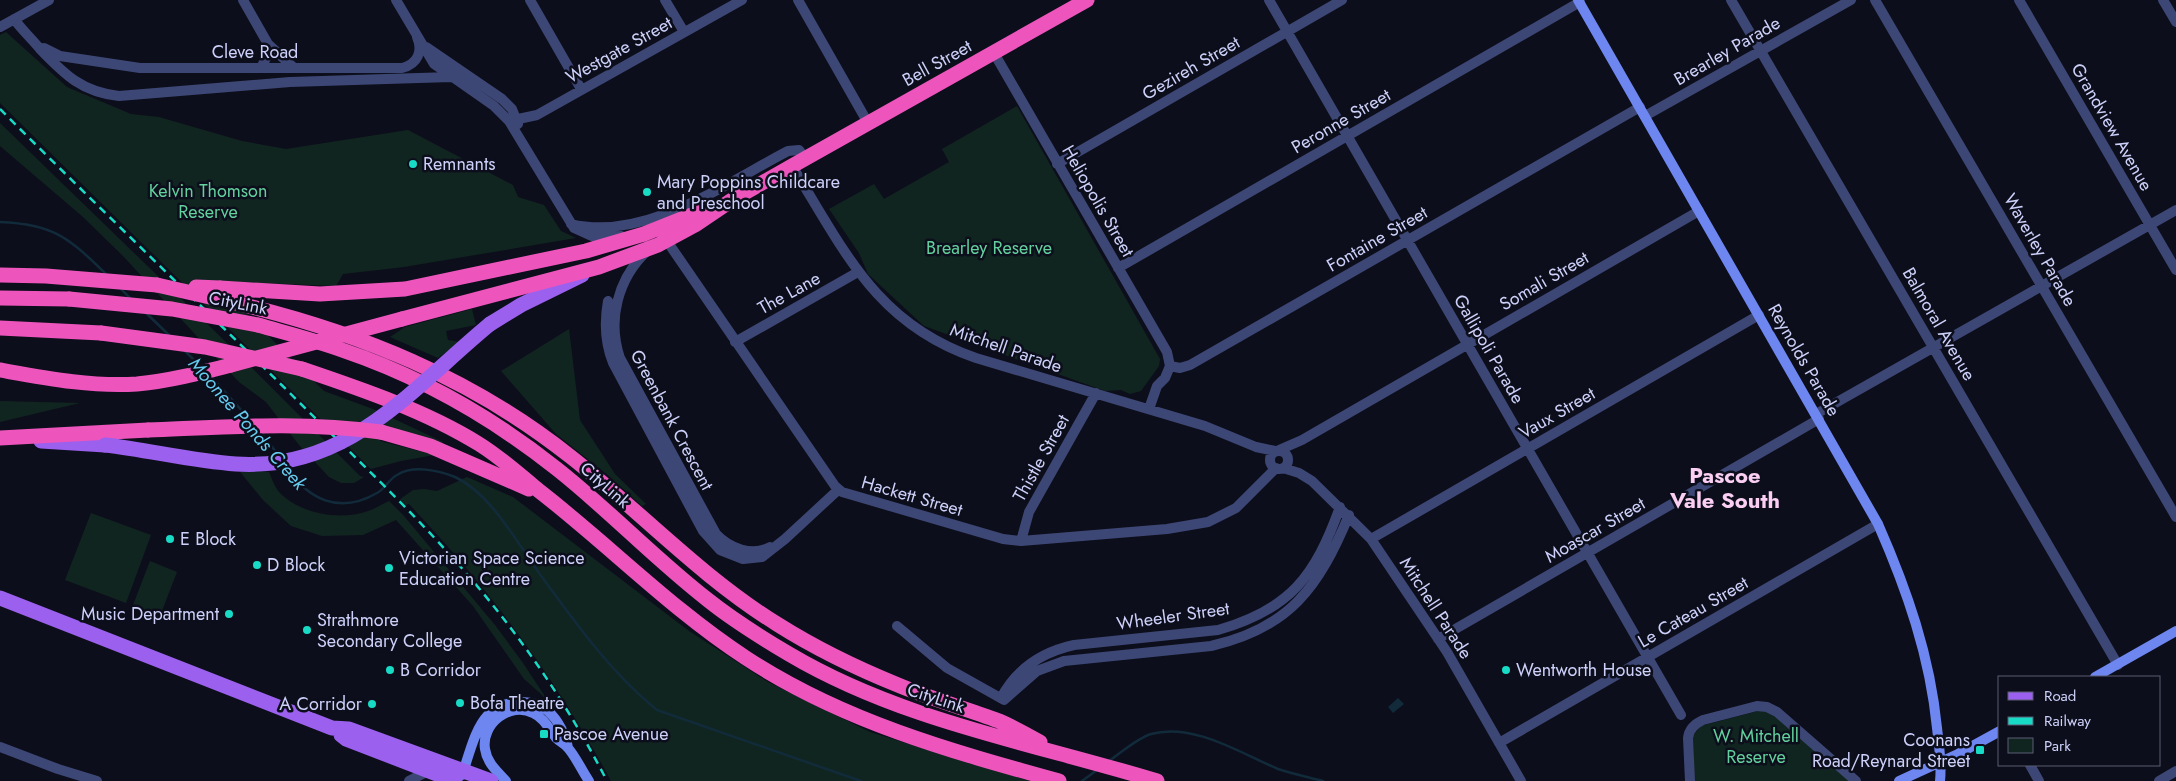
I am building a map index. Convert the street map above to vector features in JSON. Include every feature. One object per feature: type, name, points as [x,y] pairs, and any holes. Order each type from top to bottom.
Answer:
[{"type":"highway","name":"Bell Street","points":[[0,370],[51,380],[107,384],[137,384],[188,376],[600,267],[650,248],[695,226],[732,200],[1087,0]]},
{"type":"highway","name":"Bell Street","points":[[157,285],[320,294],[405,289],[586,251],[644,234],[732,200]]},
{"type":"highway","points":[[0,275],[46,276],[157,285],[293,317],[335,330],[404,356],[446,376],[512,413],[543,435],[595,477],[708,575],[777,624],[859,668],[899,686],[1000,721],[1073,758]]},
{"type":"highway","name":"CityLink","points":[[0,298],[68,299],[172,309],[258,325],[344,350],[436,390],[492,423],[556,468],[709,601],[791,655],[843,682],[928,716],[1157,781]]},
{"type":"highway","points":[[0,328],[101,333],[204,347],[302,369],[385,398],[479,444],[610,548],[680,611],[739,653],[787,683],[834,707],[931,745],[1054,779]]},
{"type":"highway","points":[[0,439],[148,430],[304,425],[346,427],[381,432],[430,446],[548,498]]},
{"type":"main road","points":[[0,439],[105,445],[236,464],[285,462],[321,452],[370,426],[490,324],[521,305],[600,267]]},
{"type":"main road","points":[[0,598],[332,728],[346,739],[428,771],[460,778],[491,781]]},
{"type":"main road","points":[[332,728],[349,729],[442,763],[460,778]]},
{"type":"street","points":[[0,27],[49,0]]},
{"type":"street","points":[[243,0],[268,44],[294,68]]},
{"type":"street","points":[[396,0],[434,64],[513,120]]},
{"type":"street","points":[[530,0],[581,89]]},
{"type":"street","points":[[665,0],[684,32]]},
{"type":"street","name":"Westgate Street","points":[[513,120],[536,115],[742,0]]},
{"type":"street","points":[[798,0],[868,123]]},
{"type":"street","name":"Gallipoli Parade","points":[[1269,0],[1681,715]]},
{"type":"street","name":"Gezireh Street","points":[[1057,164],[1342,0]]},
{"type":"street","name":"Balmoral Avenue","points":[[1731,0],[2118,664]]},
{"type":"street","name":"Brearley Parade","points":[[1645,116],[1851,0]]},
{"type":"street","name":"Waverley Parade","points":[[1875,0],[2176,517]]},
{"type":"street","name":"Grandview Avenue","points":[[2020,0],[2176,270]]},
{"type":"street","points":[[2164,0],[2176,22]]},
{"type":"street","name":"Reynolds Parade","points":[[1579,1],[1878,524],[1901,580],[1923,644],[1935,710],[1941,761],[1940,781]]},
{"type":"street","name":"Peronne Street","points":[[1118,268],[1579,1]]},
{"type":"street","name":"Cleve Road","points":[[14,19],[66,76],[90,89],[119,96],[290,82],[451,77]]},
{"type":"street","name":"Cleve Road","points":[[29,36],[50,52],[68,57],[140,68],[407,66],[419,54],[420,47],[417,37]]},
{"type":"street","points":[[417,37],[436,55],[502,99],[512,109],[513,120],[523,142],[568,220],[578,231],[594,237],[644,234]]},
{"type":"street","points":[[261,68],[267,56],[268,44]]},
{"type":"street","name":"Heliopolis Street","points":[[994,52],[1166,352],[1170,366]]},
{"type":"street","name":"Cleve Road","points":[[68,57],[63,62],[64,66],[76,79],[90,89]]},
{"type":"street","name":"Fontaine Street","points":[[1170,366],[1180,368],[1190,365],[1640,107]]},
{"type":"street","points":[[568,220],[595,227],[644,221],[694,201],[788,151],[800,150],[799,162]]},
{"type":"street","name":"Mitchell Parade","points":[[799,162],[858,272],[894,312],[917,329],[943,345],[976,358],[1223,432],[1279,459],[1312,481],[1372,539],[1438,639],[1521,781]]},
{"type":"street","name":"Moascar Street","points":[[1438,639],[1588,553],[1934,348],[2176,210]]},
{"type":"street","name":"Somali Street","points":[[1279,459],[1302,440],[1700,211]]},
{"type":"street","name":"Hackett Street","points":[[667,240],[838,490],[1003,539],[1021,541],[1197,525],[1217,518],[1236,508],[1255,491],[1279,459]]},
{"type":"street","name":"Greenbank Crescent","points":[[650,248],[636,264],[617,300],[614,328],[620,358],[716,534],[728,545],[749,551],[766,549],[786,539]]},
{"type":"street","name":"The Lane","points":[[735,342],[858,272]]},
{"type":"street","name":"Greenbank Crescent","points":[[608,301],[605,319],[606,341],[613,363],[708,539],[728,554],[750,559],[762,557],[786,539],[838,490]]},
{"type":"street","name":"Vaux Street","points":[[1372,539],[1759,315]]},
{"type":"street","points":[[1149,409],[1157,386],[1165,378],[1170,366]]},
{"type":"street","name":"Thistle Street","points":[[1021,541],[1029,512],[1096,393]]},
{"type":"street","name":"Wheeler Street","points":[[1002,699],[1013,681],[1029,664],[1058,648],[1218,630],[1236,625],[1266,612],[1288,596],[1316,564],[1330,535],[1340,507]]},
{"type":"street","name":"Wheeler Street","points":[[1002,699],[1031,675],[1052,664],[1075,659],[1211,646],[1232,641],[1261,629],[1287,612],[1316,580],[1334,549],[1348,514]]},
{"type":"street","name":"Le Cateau Street","points":[[1499,743],[1878,524]]},
{"type":"street","points":[[897,626],[947,668],[1002,699]]},
{"type":"street","points":[[2097,676],[2176,632]]},
{"type":"street","points":[[460,778],[482,722],[492,711],[511,703],[529,703],[548,711],[566,736],[568,748]]},
{"type":"street","points":[[1690,781],[1688,738],[1692,727],[1703,720],[1757,706],[1767,707],[1777,712],[1856,781]]},
{"type":"street","points":[[506,781],[492,766],[484,746],[492,722],[504,714],[522,710],[541,718],[558,740],[568,748],[589,781]]},
{"type":"street","points":[[1906,780],[1998,732]]},
{"type":"street","points":[[0,747],[65,772],[97,781]]},
{"type":"street","points":[[410,780],[442,763]]},
{"type":"street","points":[[2031,766],[2039,781]]},
{"type":"street","points":[[2164,780],[2176,771]]},
{"type":"green space","name":"Kelvin Thomson Reserve","points":[[6,32],[67,87],[131,114],[159,117],[242,141],[286,149],[408,130],[513,185],[518,197],[544,205],[561,231],[576,238],[404,267],[343,274],[336,286],[213,281],[324,391],[373,409],[443,442],[442,444],[382,429],[380,441],[434,455],[371,469],[0,103],[0,35]]},
{"type":"green space","name":"Brearley Reserve","points":[[1017,106],[1160,359],[1159,366],[1141,391],[1130,394],[1121,390],[1105,391],[924,326],[868,274],[859,253],[829,209],[874,184],[884,199],[949,162],[942,149]]},
{"type":"green space","points":[[0,123],[229,345],[360,476],[364,477],[354,483],[341,483],[329,477],[299,445],[266,402],[239,382],[124,257],[83,217],[0,146]]},
{"type":"green space","points":[[472,309],[476,325],[446,331],[448,340],[460,342],[438,358],[390,337],[405,327]]},
{"type":"green space","points":[[569,329],[580,420],[615,474],[646,504],[642,506],[609,476],[556,434],[501,371]]},
{"type":"green space","points":[[0,401],[80,403],[0,422]]},
{"type":"green space","points":[[237,468],[269,472],[278,491],[289,500],[310,511],[321,514],[357,514],[371,510],[389,501],[404,516],[495,625],[566,728],[541,694],[524,679],[473,606],[396,520],[363,535],[322,536],[291,526],[263,500]]},
{"type":"green space","points":[[467,477],[513,497],[689,631],[768,682],[870,732],[1030,781],[611,781],[590,742],[519,635],[439,536],[409,504],[406,505],[400,499],[413,490],[437,491]]},
{"type":"green space","points":[[91,513],[151,535],[126,603],[65,580]]},
{"type":"green space","points":[[150,561],[177,572],[160,616],[133,605]]},
{"type":"green space","name":"W. Mitchell Reserve","points":[[1762,710],[1772,714],[1850,781],[1694,781],[1693,736],[1701,726]]},
{"type":"water","points":[[1398,698],[1404,704],[1393,713],[1388,707]]},
{"type":"waterway","name":"Moonee Ponds Creek","points":[[0,222],[19,223],[48,230],[71,243],[107,275]]},
{"type":"waterway","name":"Moonee Ponds Creek","points":[[120,288],[132,300]]},
{"type":"waterway","name":"Moonee Ponds Creek","points":[[145,312],[170,336]]},
{"type":"waterway","name":"Moonee Ponds Creek","points":[[185,351],[200,366]]},
{"type":"waterway","name":"Moonee Ponds Creek","points":[[210,375],[251,421]]},
{"type":"waterway","name":"Moonee Ponds Creek","points":[[260,431],[279,456]]},
{"type":"waterway","name":"Moonee Ponds Creek","points":[[285,465],[294,477],[314,495],[337,503],[363,500],[380,491],[394,477],[410,470],[418,469],[441,472],[468,484],[480,494],[502,519],[552,591],[594,646],[624,680],[657,710],[861,781]]},
{"type":"waterway","name":"Moonee Ponds Creek","points":[[1109,761],[1145,736],[1167,731],[1184,732],[1217,741],[1278,769],[1323,781]]},
{"type":"waterway","name":"Moonee Ponds Creek","points":[[1082,781],[1097,770]]},
{"type":"railway","points":[[0,109],[370,472],[453,558],[492,603],[546,677],[578,728],[607,781]]},
{"type":"place","name":"Remnants","points":[[413,164]]},
{"type":"place","name":"Mary Poppins Childcare and Preschool","points":[[647,192]]},
{"type":"place","name":"E Block","points":[[170,539]]},
{"type":"place","name":"D Block","points":[[257,565]]},
{"type":"place","name":"Victorian Space Science Education Centre","points":[[389,568]]},
{"type":"place","name":"Music Department","points":[[229,614]]},
{"type":"place","name":"Strathmore Secondary College","points":[[307,630]]},
{"type":"place","name":"B Corridor","points":[[390,670]]},
{"type":"place","name":"Wentworth House","points":[[1506,670]]},
{"type":"place","name":"Bofa Theatre","points":[[460,703]]},
{"type":"place","name":"A Corridor","points":[[372,704]]},
{"type":"place","name":"Pascoe Avenue","points":[[544,734]]},
{"type":"place","name":"Coonans Road/Reynard Street","points":[[1980,750]]},
{"type":"district","name":"Pascoe Vale South","points":[[1725,488]]}]
